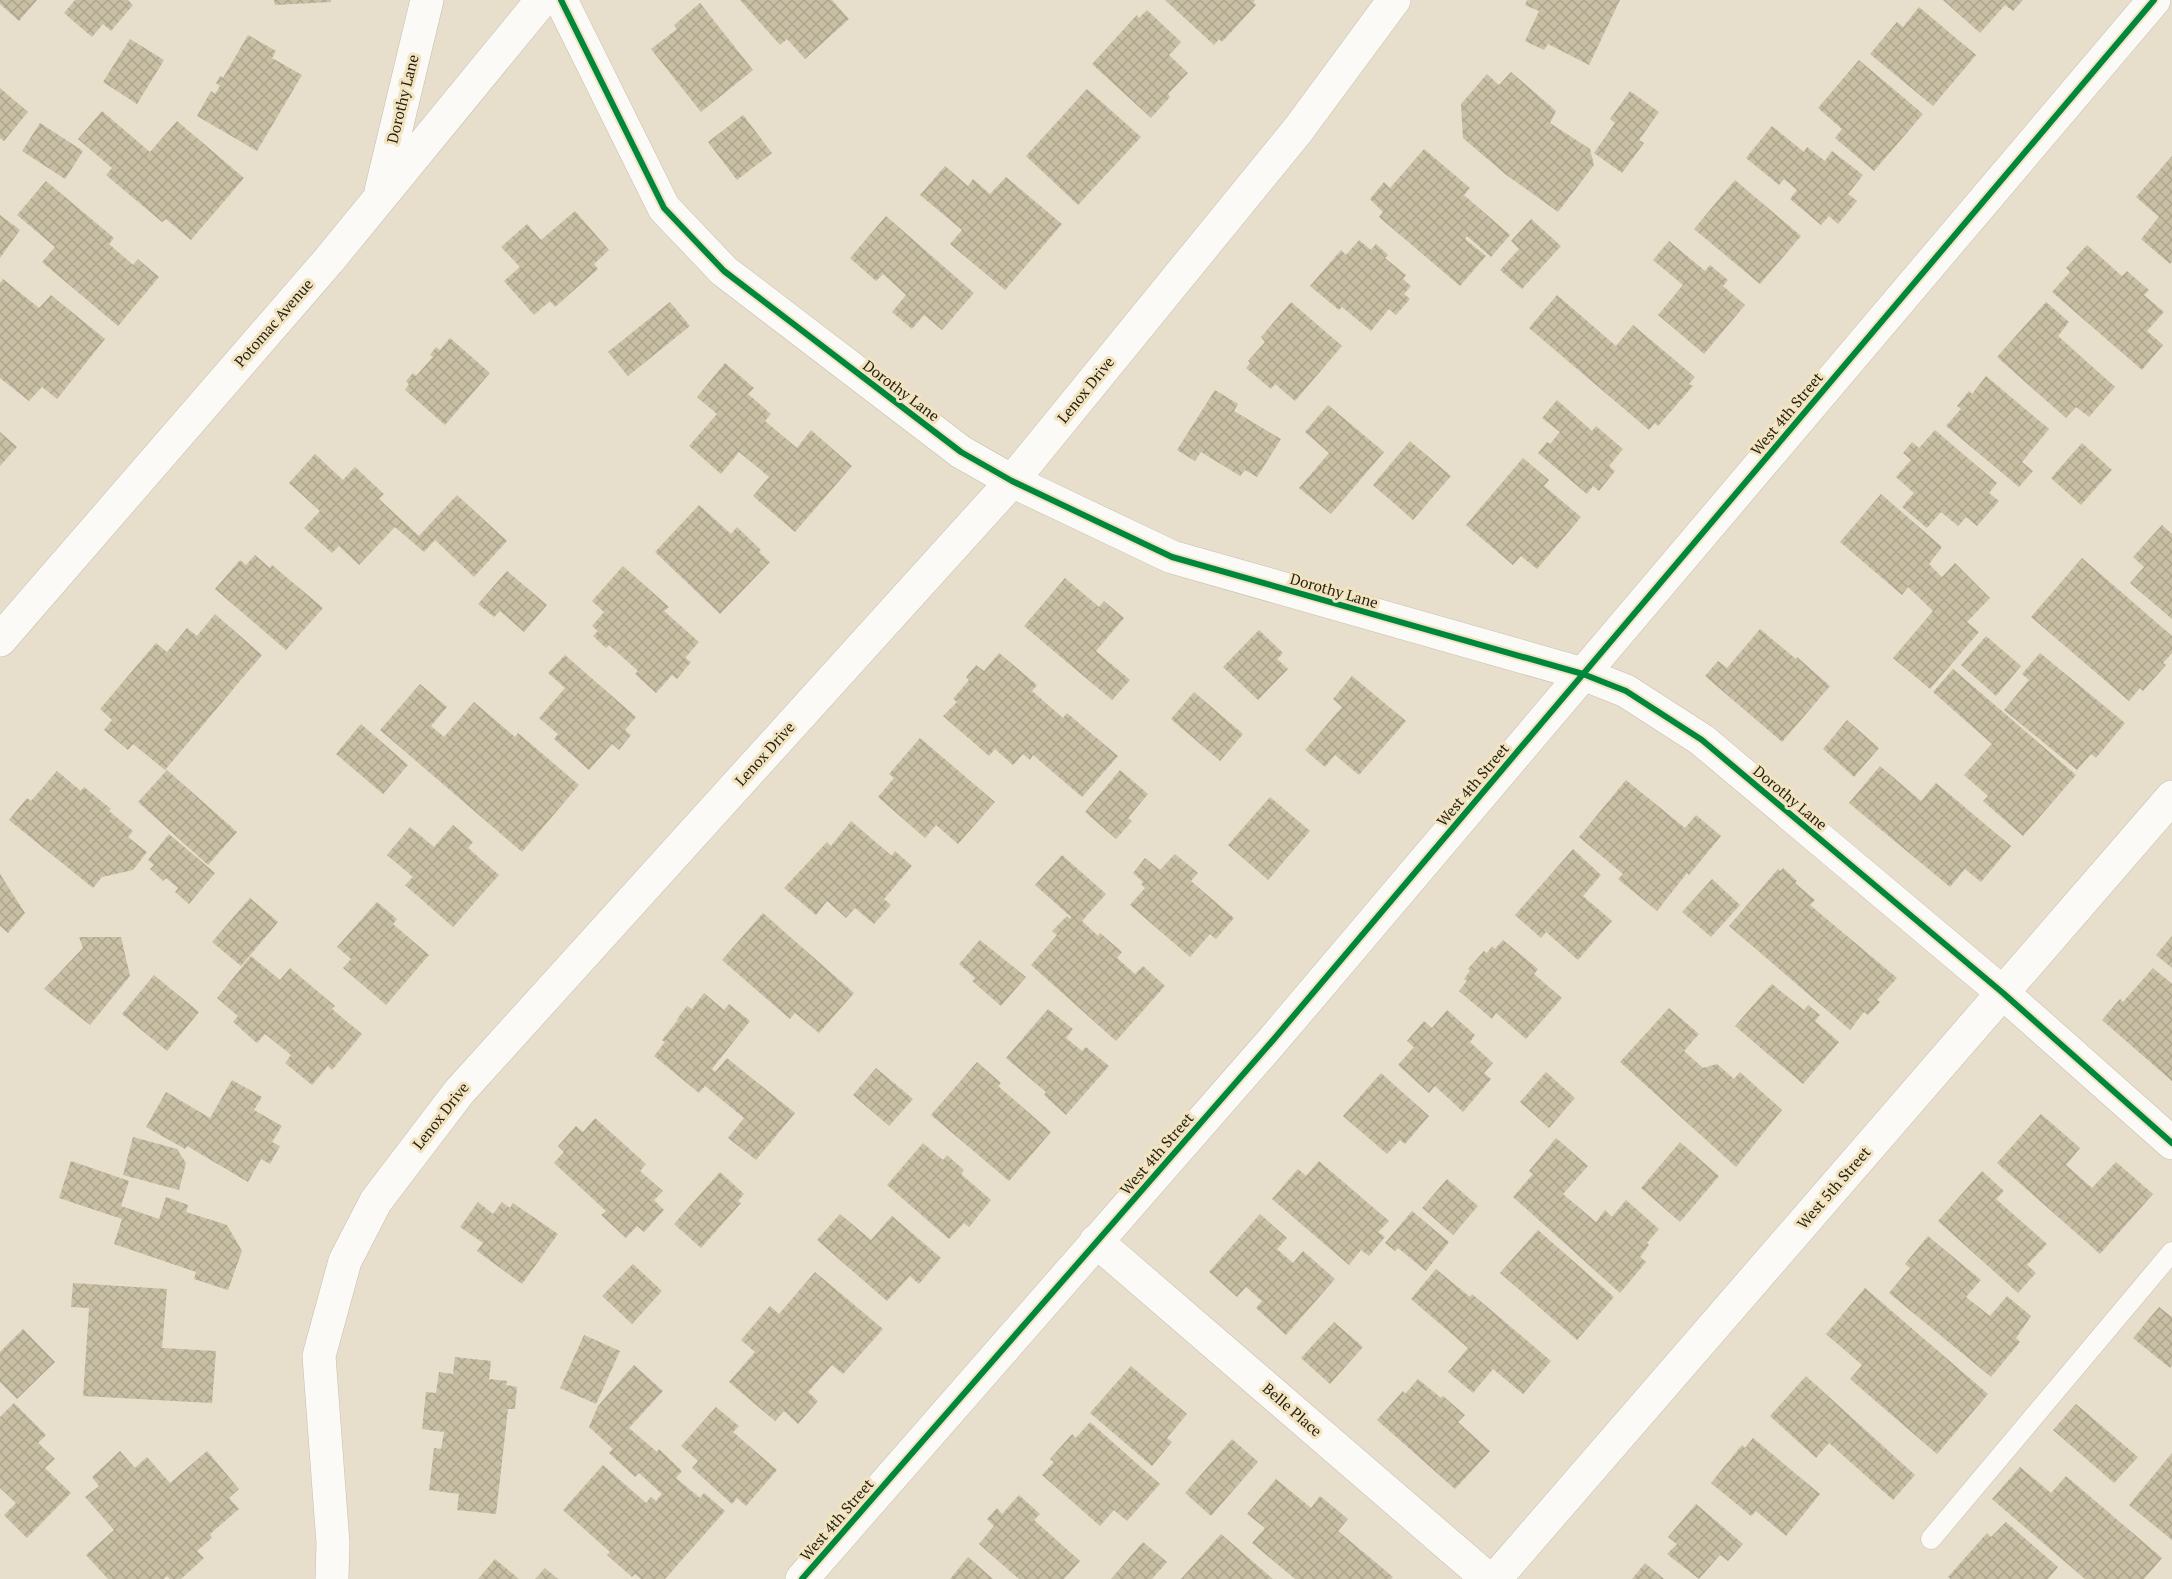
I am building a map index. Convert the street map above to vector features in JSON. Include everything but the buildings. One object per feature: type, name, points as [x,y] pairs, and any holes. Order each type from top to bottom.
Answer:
[{"type":"street","name":"Dorothy Lane","points":[[379,198],[427,0]]},
{"type":"street","name":"Potomac Avenue","points":[[0,640],[321,269],[542,0]]},
{"type":"street","name":"Dorothy Lane","points":[[561,0],[664,208],[724,272],[961,452],[1012,481],[1172,557],[1583,674],[1626,691],[1702,740],[2003,993],[2172,1143]]},
{"type":"street","name":"Lenox Drive","points":[[332,1579],[333,1543],[319,1356],[345,1261],[376,1201],[459,1092],[1012,481],[1298,130],[1394,0]]},
{"type":"street","points":[[2154,0],[2172,16]]},
{"type":"street","name":"West 4th Street","points":[[802,1579],[1274,1039],[2154,0]]},
{"type":"street","name":"West 5th Street","points":[[1495,1579],[2172,797]]},
{"type":"street","name":"Belle Place","points":[[1096,1241],[1488,1579]]},
{"type":"lane","points":[[1931,1539],[2172,1251]]},
{"type":"cycle path","points":[[561,0],[664,208],[724,271],[961,452],[1012,481],[1172,557],[1583,674],[1626,691],[1702,740],[2003,993],[2172,1143]]},
{"type":"cycle path","points":[[802,1579],[1274,1039],[2154,0]]}]
